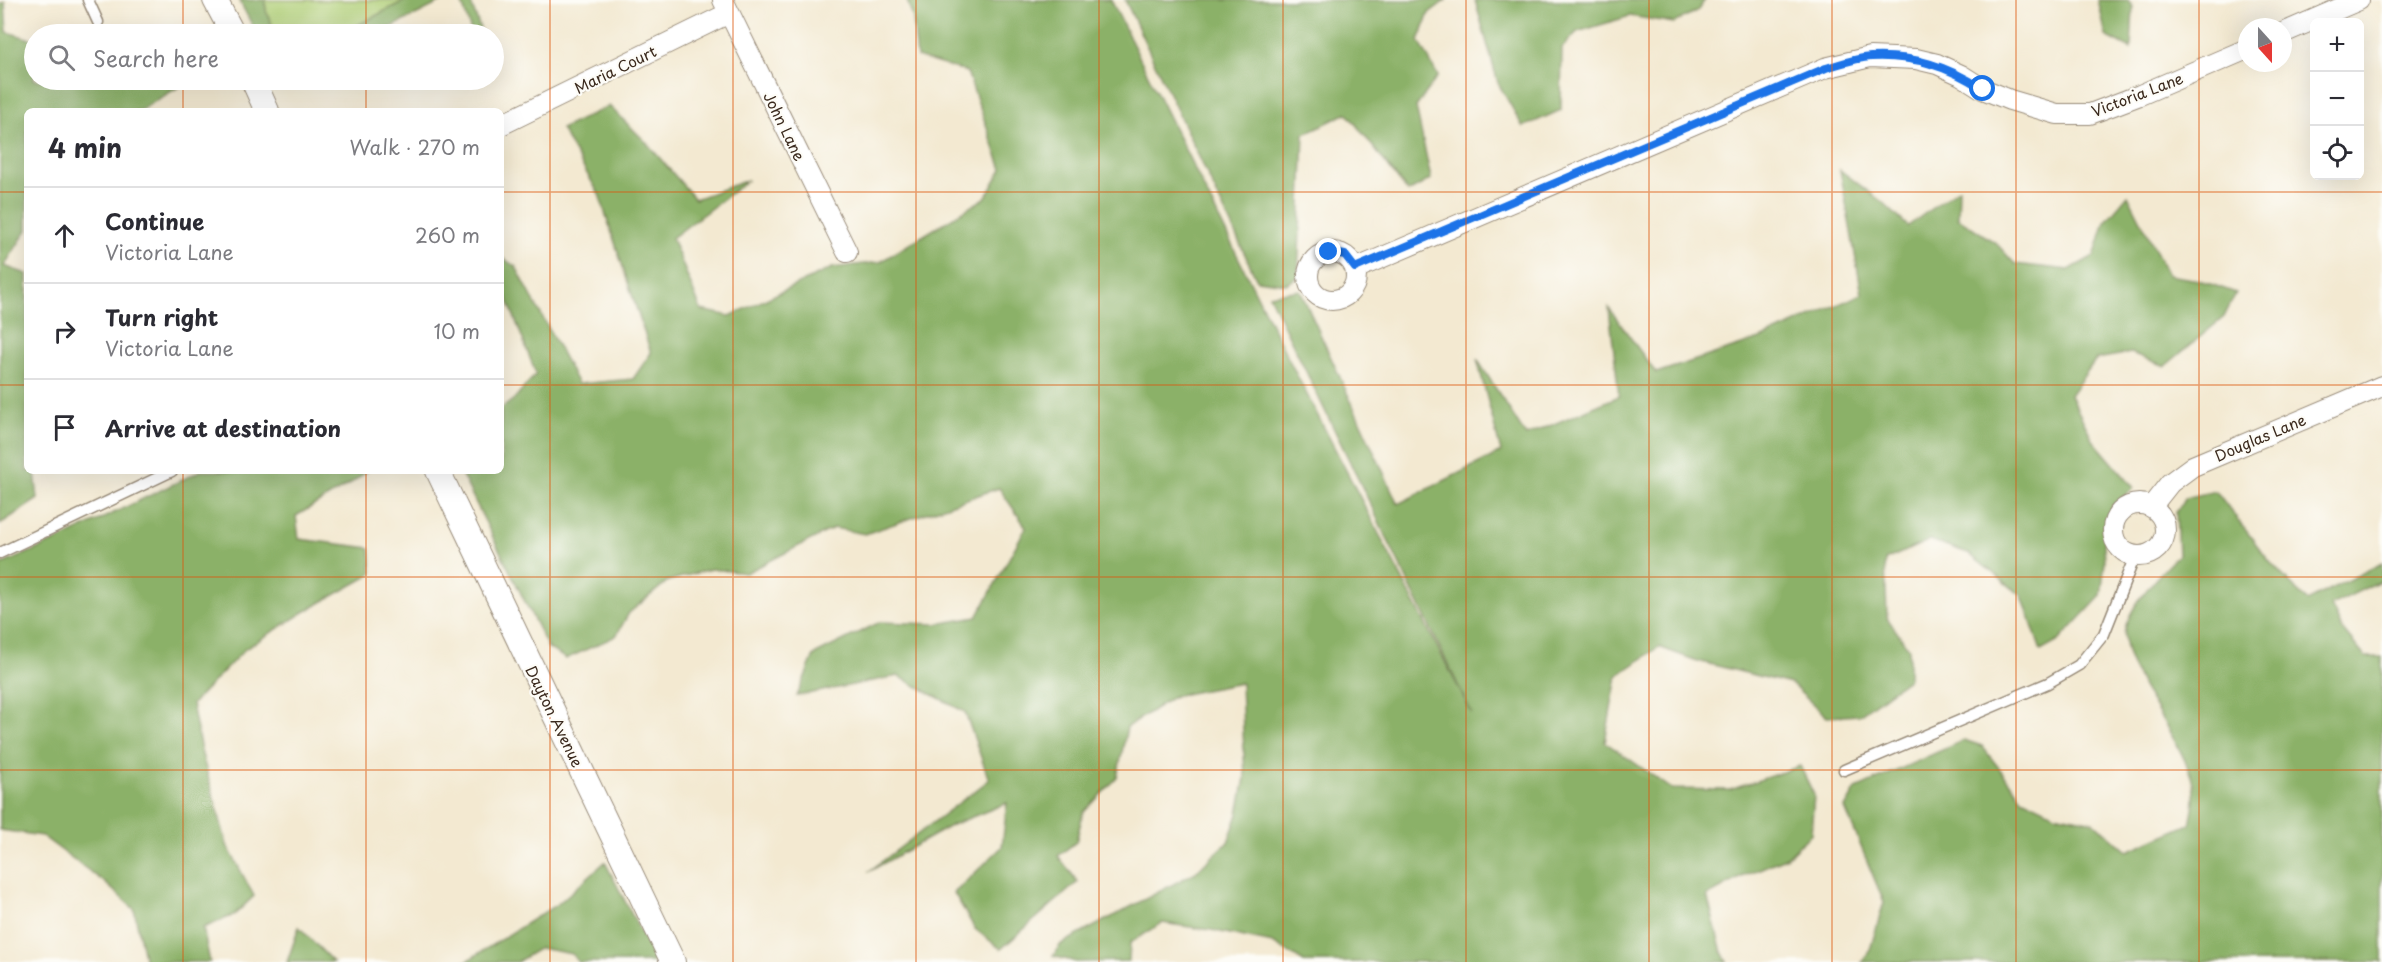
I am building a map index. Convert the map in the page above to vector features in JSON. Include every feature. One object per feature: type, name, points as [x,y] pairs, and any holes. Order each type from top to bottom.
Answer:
[{"type":"street","points":[[215,0],[228,24]]},
{"type":"street","points":[[2292,29],[2359,0]]},
{"type":"street","name":"Maria Court","points":[[504,123],[726,6]]},
{"type":"street","name":"John Lane","points":[[726,6],[847,252]]},
{"type":"street","name":"Victoria Lane","points":[[1355,268],[1826,68],[1870,57],[1916,59],[1937,64],[1983,89],[2010,100],[2056,114],[2090,114],[2140,95],[2238,52]]},
{"type":"street","points":[[258,90],[266,108]]},
{"type":"street","name":"Douglas Lane","points":[[2151,507],[2170,483],[2193,466],[2382,386]]},
{"type":"street","name":"Dayton Avenue","points":[[439,474],[673,962]]},
{"type":"street","points":[[2142,504],[2151,507],[2162,519],[2164,536],[2156,550],[2148,555],[2135,556],[2124,552],[2113,538],[2114,521],[2125,508],[2142,504]]},
{"type":"lane","points":[[88,0],[98,22]]},
{"type":"lane","points":[[0,553],[166,474]]},
{"type":"lane","points":[[1844,770],[2048,682],[2079,665],[2104,634],[2135,556]]},
{"type":"green space","points":[[239,0],[265,0],[266,11],[272,24],[252,24]]},
{"type":"green space","points":[[265,0],[406,0],[360,24],[272,24],[266,11]]},
{"type":"green space","points":[[406,0],[445,0],[398,24],[360,24]]},
{"type":"green space","points":[[461,0],[470,0],[478,24],[469,24]]},
{"type":"green space","points":[[907,0],[1111,0],[1286,354],[1472,714],[1269,295],[1300,290],[1398,504],[1501,452],[1477,359],[1526,436],[1619,396],[1609,308],[1656,373],[1760,339],[1862,294],[1840,170],[1881,201],[1908,226],[1959,188],[1958,218],[1996,243],[2015,264],[2069,270],[2094,256],[2105,222],[2128,195],[2168,275],[2199,280],[2236,293],[2224,317],[2165,366],[2131,353],[2096,359],[2070,395],[2093,440],[2134,488],[2114,504],[2103,529],[2105,561],[2101,596],[2059,641],[2041,651],[2022,596],[1968,553],[1930,540],[1885,560],[1887,618],[1909,649],[1909,678],[1859,715],[1827,717],[1791,684],[1697,661],[1659,647],[1617,676],[1605,742],[1672,789],[1730,790],[1800,766],[1814,795],[1811,834],[1787,857],[1743,876],[1707,896],[1722,952],[1727,962],[1304,962],[1273,943],[1162,923],[1130,943],[1129,961],[1076,962],[1053,956],[1061,944],[1196,872],[1228,842],[1238,814],[1245,778],[1241,683],[1174,696],[1127,727],[1117,778],[1083,813],[1076,842],[1058,856],[1078,882],[1001,949],[975,929],[954,893],[1002,847],[1007,803],[952,825],[868,872],[989,780],[965,712],[898,676],[797,696],[814,655],[880,622],[936,624],[977,617],[1026,527],[999,488],[865,534],[834,528],[746,573],[711,569],[668,581],[629,613],[616,636],[566,659],[548,648],[461,474],[504,474],[504,407],[536,374],[504,290],[504,259],[516,267],[578,384],[633,379],[651,353],[599,194],[561,129],[609,106],[646,142],[695,199],[748,180],[672,238],[701,310],[730,316],[832,268],[880,262],[985,198],[1002,169],[967,72],[917,57],[913,18]]},
{"type":"green space","points":[[1125,0],[1446,0],[1429,13],[1419,41],[1438,76],[1416,107],[1431,179],[1408,192],[1347,113],[1304,134],[1298,277],[1286,284],[1257,280]]},
{"type":"green space","points":[[1475,0],[1705,0],[1698,10],[1674,23],[1630,16],[1577,32],[1562,48],[1561,110],[1523,127],[1498,83]]},
{"type":"green space","points":[[2098,0],[2128,0],[2133,7],[2131,49],[2106,36]]},
{"type":"green space","points":[[5,2],[7,32],[24,37],[24,90],[174,90],[144,108],[24,108],[24,235],[4,266],[24,273],[24,474],[35,474],[38,499],[0,524],[0,4]]},
{"type":"green space","points":[[194,474],[363,474],[296,516],[299,539],[370,548],[372,574],[304,612],[245,649],[192,704],[201,751],[227,845],[254,896],[234,915],[203,928],[210,962],[145,962],[134,909],[104,882],[42,836],[0,830],[0,565],[60,539]]},
{"type":"green space","points":[[2216,491],[2269,561],[2307,601],[2382,563],[2382,580],[2331,605],[2342,629],[2365,657],[2382,657],[2382,962],[1862,962],[1870,950],[1884,902],[1845,808],[1856,789],[1964,740],[1982,746],[2022,798],[2055,814],[2094,822],[2127,851],[2190,824],[2194,792],[2190,773],[2132,665],[2125,646],[2125,629],[2139,600],[2178,555],[2176,512],[2185,498]]},
{"type":"green space","points":[[605,862],[656,962],[578,962],[572,954],[540,948],[517,962],[465,962],[559,903]]},
{"type":"green space","points":[[299,927],[333,962],[287,962]]},
{"type":"route","points":[[1329,252],[1345,255],[1355,268],[1826,68],[1870,57],[1916,59],[1937,64],[1983,89]]}]
